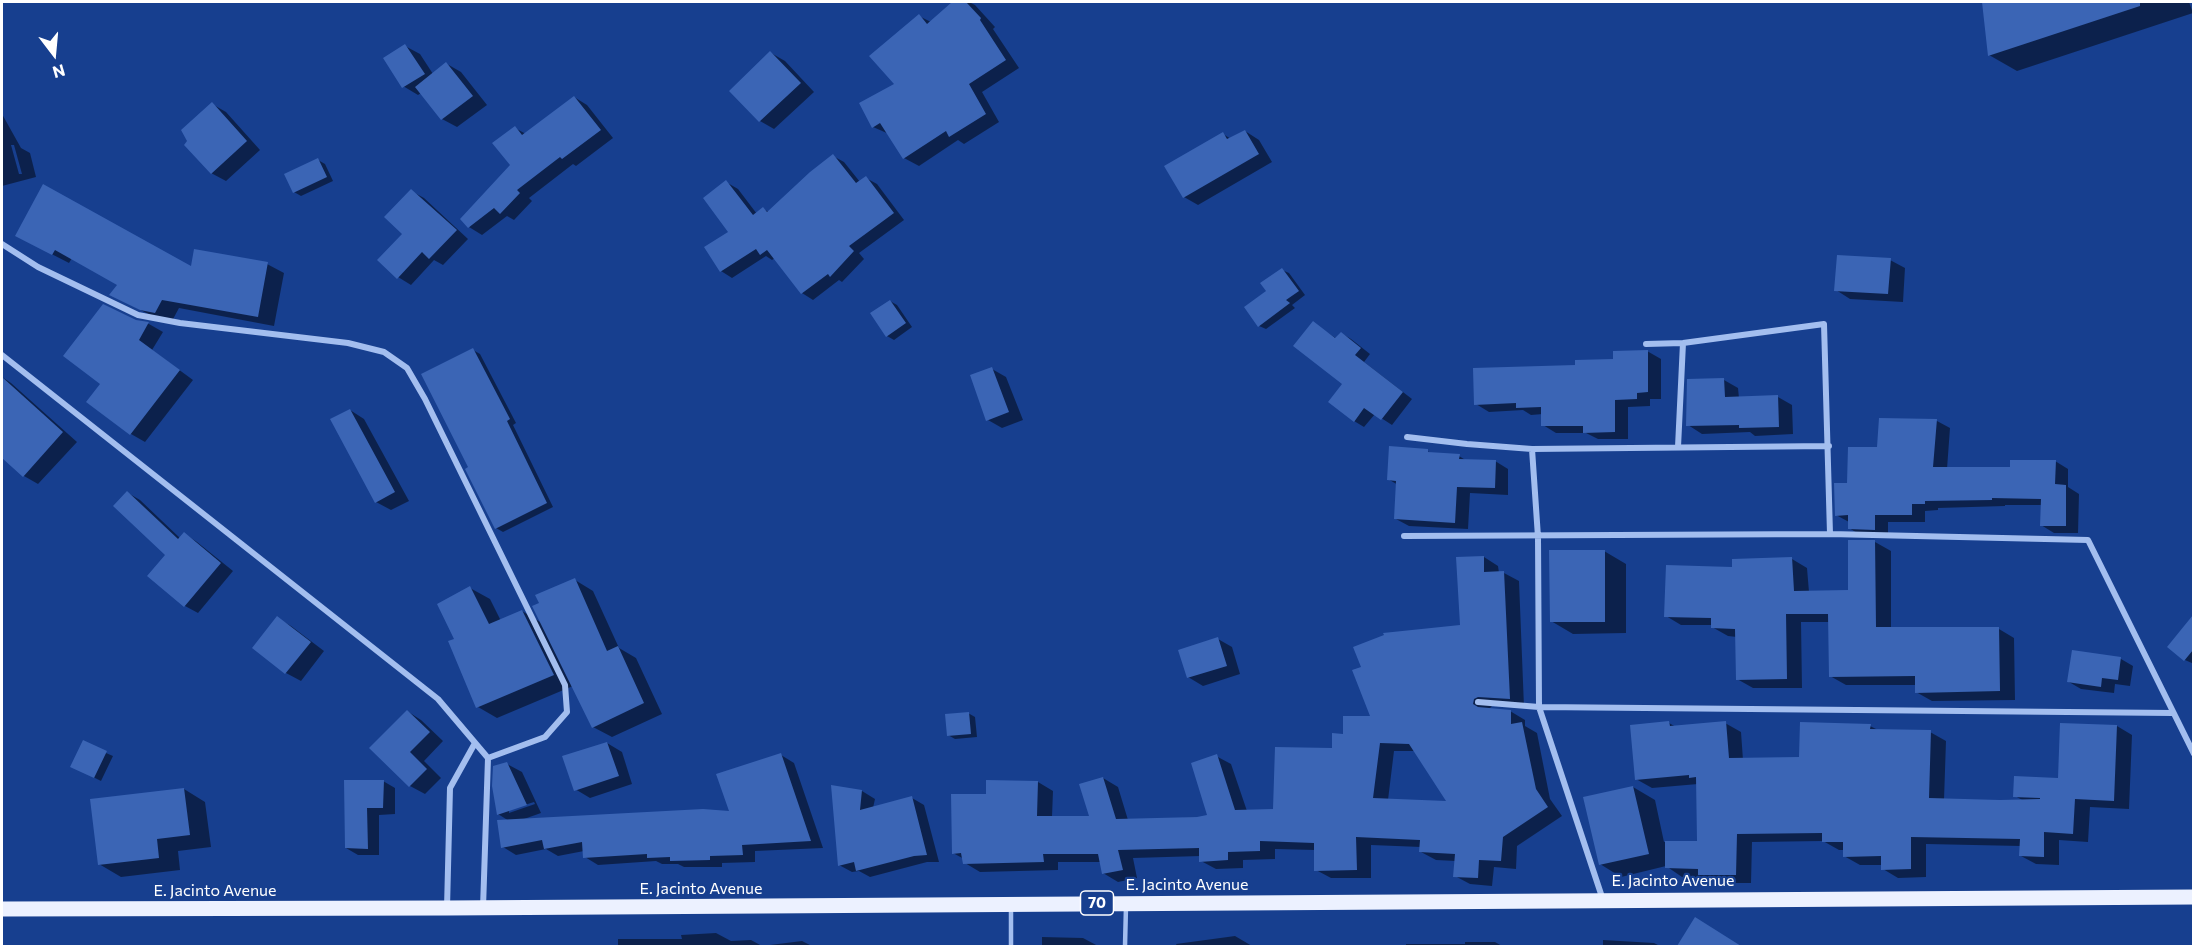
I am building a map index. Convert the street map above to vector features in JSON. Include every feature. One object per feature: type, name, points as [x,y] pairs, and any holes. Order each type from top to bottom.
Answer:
[{"type":"main road","name":"E. Jacinto Avenue","points":[[2,909],[2193,897]]},
{"type":"street","points":[[2,244],[38,267],[138,315],[180,323],[348,343],[384,352],[407,368],[425,399],[565,685],[567,712],[545,737],[488,758]]},
{"type":"street","points":[[1646,344],[1683,343],[1824,324],[1830,534]]},
{"type":"street","points":[[1678,447],[1683,343]]},
{"type":"street","points":[[2,355],[438,699],[488,758],[483,908]]},
{"type":"street","points":[[1407,436],[1532,449],[1829,446]]},
{"type":"street","points":[[1532,449],[1538,537],[1539,707],[1603,900]]},
{"type":"street","points":[[1404,536],[1830,534],[2088,540],[2193,754]]},
{"type":"street","points":[[1478,702],[1539,707],[2173,713]]},
{"type":"street","points":[[447,908],[450,788],[475,743]]},
{"type":"lane","points":[[1125,946],[1126,903]]},
{"type":"lane","points":[[1011,904],[1011,946]]},
{"type":"building","points":[[952,2],[966,2],[981,18],[980,20],[1006,60],[969,84],[986,114],[949,137],[946,131],[903,159],[880,123],[872,128],[859,103],[894,84],[869,56],[919,14],[927,24]]},
{"type":"building","points":[[1982,2],[2140,2],[2140,6],[1988,56]]},
{"type":"building","points":[[405,44],[425,74],[402,88],[383,58]]},
{"type":"building","points":[[770,51],[801,83],[759,122],[729,91]]},
{"type":"building","points":[[446,62],[473,96],[441,120],[415,87]]},
{"type":"building","points":[[574,96],[601,130],[562,159],[560,157],[517,190],[520,193],[500,214],[494,208],[468,228],[460,219],[510,165],[492,143],[515,126],[522,135]]},
{"type":"building","points":[[212,102],[247,141],[211,174],[184,145],[187,141],[181,130]]},
{"type":"building","points":[[1245,130],[1259,154],[1183,198],[1164,166],[1223,132],[1227,139]]},
{"type":"building","points":[[833,154],[856,183],[866,176],[894,213],[849,246],[854,251],[830,277],[828,274],[801,294],[767,250],[760,255],[756,249],[720,272],[704,247],[728,232],[703,198],[726,180],[753,215],[763,207],[767,212]]},
{"type":"building","points":[[318,158],[327,177],[293,193],[284,174]]},
{"type":"building","points":[[43,184],[191,266],[194,249],[268,262],[258,317],[162,300],[155,313],[140,310],[109,295],[117,285],[55,250],[52,255],[15,236]]},
{"type":"building","points":[[411,189],[457,230],[429,259],[422,252],[397,279],[377,260],[402,234],[384,217]]},
{"type":"building","points":[[1837,255],[1891,258],[1888,294],[1834,291]]},
{"type":"building","points":[[1282,268],[1299,291],[1286,300],[1290,303],[1258,327],[1244,307],[1266,291],[1260,283]]},
{"type":"building","points":[[890,300],[906,323],[886,337],[870,313]]},
{"type":"building","points":[[103,304],[136,320],[149,322],[139,340],[180,370],[130,435],[86,402],[100,384],[63,356]]},
{"type":"building","points":[[1313,321],[1335,338],[1341,332],[1361,348],[1355,355],[1403,392],[1381,420],[1364,408],[1354,422],[1328,402],[1342,384],[1293,346]]},
{"type":"building","points":[[473,348],[510,419],[507,421],[547,503],[495,529],[465,469],[468,467],[421,374]]},
{"type":"building","points":[[1648,350],[1648,392],[1637,393],[1637,399],[1615,400],[1615,432],[1583,433],[1583,426],[1541,426],[1541,407],[1516,408],[1516,403],[1474,405],[1473,368],[1575,365],[1575,360],[1613,359],[1613,351]]},
{"type":"building","points":[[992,367],[1009,412],[986,421],[970,375]]},
{"type":"building","points":[[2,377],[63,432],[23,477],[2,458]]},
{"type":"building","points":[[1724,378],[1725,397],[1778,395],[1779,427],[1686,426],[1687,379]]},
{"type":"building","points":[[350,409],[395,492],[375,503],[330,419]]},
{"type":"building","points":[[1879,418],[1937,419],[1933,467],[2010,467],[2010,460],[2056,460],[2055,484],[2066,485],[2066,526],[2040,526],[2041,499],[1992,498],[1992,500],[1925,501],[1925,504],[1912,504],[1912,515],[1875,515],[1875,530],[1848,529],[1848,515],[1835,516],[1834,483],[1847,483],[1848,447],[1877,447]]},
{"type":"building","points":[[1389,446],[1460,454],[1459,459],[1496,460],[1495,488],[1457,487],[1455,523],[1394,519],[1396,481],[1387,480]]},
{"type":"building","points":[[127,491],[178,539],[184,532],[221,563],[184,607],[147,576],[165,555],[113,506]]},
{"type":"building","points":[[1848,540],[1875,540],[1876,627],[1999,627],[2000,691],[1915,693],[1915,676],[1829,677],[1828,614],[1786,614],[1787,679],[1736,680],[1735,629],[1711,628],[1711,618],[1664,617],[1666,565],[1732,567],[1732,559],[1792,557],[1794,591],[1848,590]]},
{"type":"building","points":[[1549,550],[1605,550],[1605,622],[1550,622]]},
{"type":"building","points":[[1484,556],[1484,572],[1504,571],[1510,699],[1478,697],[1474,699],[1473,704],[1478,707],[1511,710],[1511,724],[1522,722],[1536,789],[1548,807],[1503,837],[1501,861],[1479,860],[1478,878],[1453,877],[1455,854],[1419,852],[1420,840],[1356,837],[1357,870],[1314,871],[1314,843],[1260,841],[1260,851],[1228,852],[1228,860],[1199,862],[1199,848],[1118,850],[1123,870],[1102,874],[1098,854],[1043,854],[1044,862],[963,864],[961,853],[952,854],[951,794],[986,794],[986,780],[1038,781],[1037,816],[1089,816],[1079,784],[1103,777],[1116,819],[1197,817],[1207,815],[1191,763],[1217,754],[1235,810],[1273,809],[1275,747],[1332,748],[1332,733],[1343,734],[1343,716],[1370,716],[1352,670],[1361,667],[1353,647],[1384,635],[1383,633],[1460,625],[1456,557]],"holes":[[[1380,743],[1409,744],[1446,801],[1373,798]]]},
{"type":"building","points":[[575,578],[607,651],[618,646],[644,703],[592,728],[532,606],[539,603],[535,595]]},
{"type":"building","points":[[470,586],[489,624],[522,610],[554,675],[476,708],[448,641],[454,639],[437,604]]},
{"type":"building","points":[[2193,615],[2193,650],[2184,661],[2167,647]]},
{"type":"building","points":[[277,616],[311,642],[285,674],[252,648]]},
{"type":"building","points":[[1218,637],[1227,666],[1187,678],[1178,650]]},
{"type":"building","points":[[2072,650],[2121,657],[2118,680],[2102,678],[2101,687],[2067,682]]},
{"type":"building","points":[[407,710],[430,732],[410,752],[427,769],[409,787],[369,748]]},
{"type":"building","points":[[969,712],[971,734],[947,736],[945,714]]},
{"type":"building","points":[[1669,721],[1670,726],[1726,721],[1729,758],[1799,757],[1800,722],[1871,724],[1870,729],[1931,730],[1929,798],[2000,800],[2040,799],[2013,797],[2014,776],[2058,778],[2060,723],[2117,725],[2114,801],[2075,799],[2073,834],[2044,832],[2044,857],[2019,856],[2020,839],[1911,837],[1911,869],[1881,870],[1881,856],[1843,857],[1843,842],[1822,842],[1822,833],[1737,834],[1736,875],[1698,875],[1698,869],[1665,868],[1665,841],[1697,841],[1696,777],[1689,778],[1689,775],[1635,780],[1630,725]]},
{"type":"building","points":[[83,740],[107,751],[94,778],[70,767]]},
{"type":"building","points":[[607,742],[619,776],[574,791],[562,756]]},
{"type":"building","points":[[781,753],[811,841],[742,845],[743,855],[710,856],[710,860],[670,861],[670,857],[647,858],[647,854],[583,858],[582,842],[544,849],[542,840],[501,848],[497,820],[703,809],[729,811],[716,774]]},
{"type":"building","points":[[507,762],[527,805],[497,815],[492,786],[493,766]]},
{"type":"building","points":[[344,780],[384,780],[383,808],[367,808],[368,849],[345,848]]},
{"type":"building","points":[[831,785],[862,790],[860,810],[912,796],[927,855],[914,856],[856,871],[854,862],[838,866]]},
{"type":"building","points":[[1633,786],[1649,854],[1599,865],[1583,797]]},
{"type":"building","points":[[184,788],[190,835],[157,839],[159,858],[98,865],[90,799]]},
{"type":"building","points":[[1695,917],[1741,946],[1677,946]]}]
